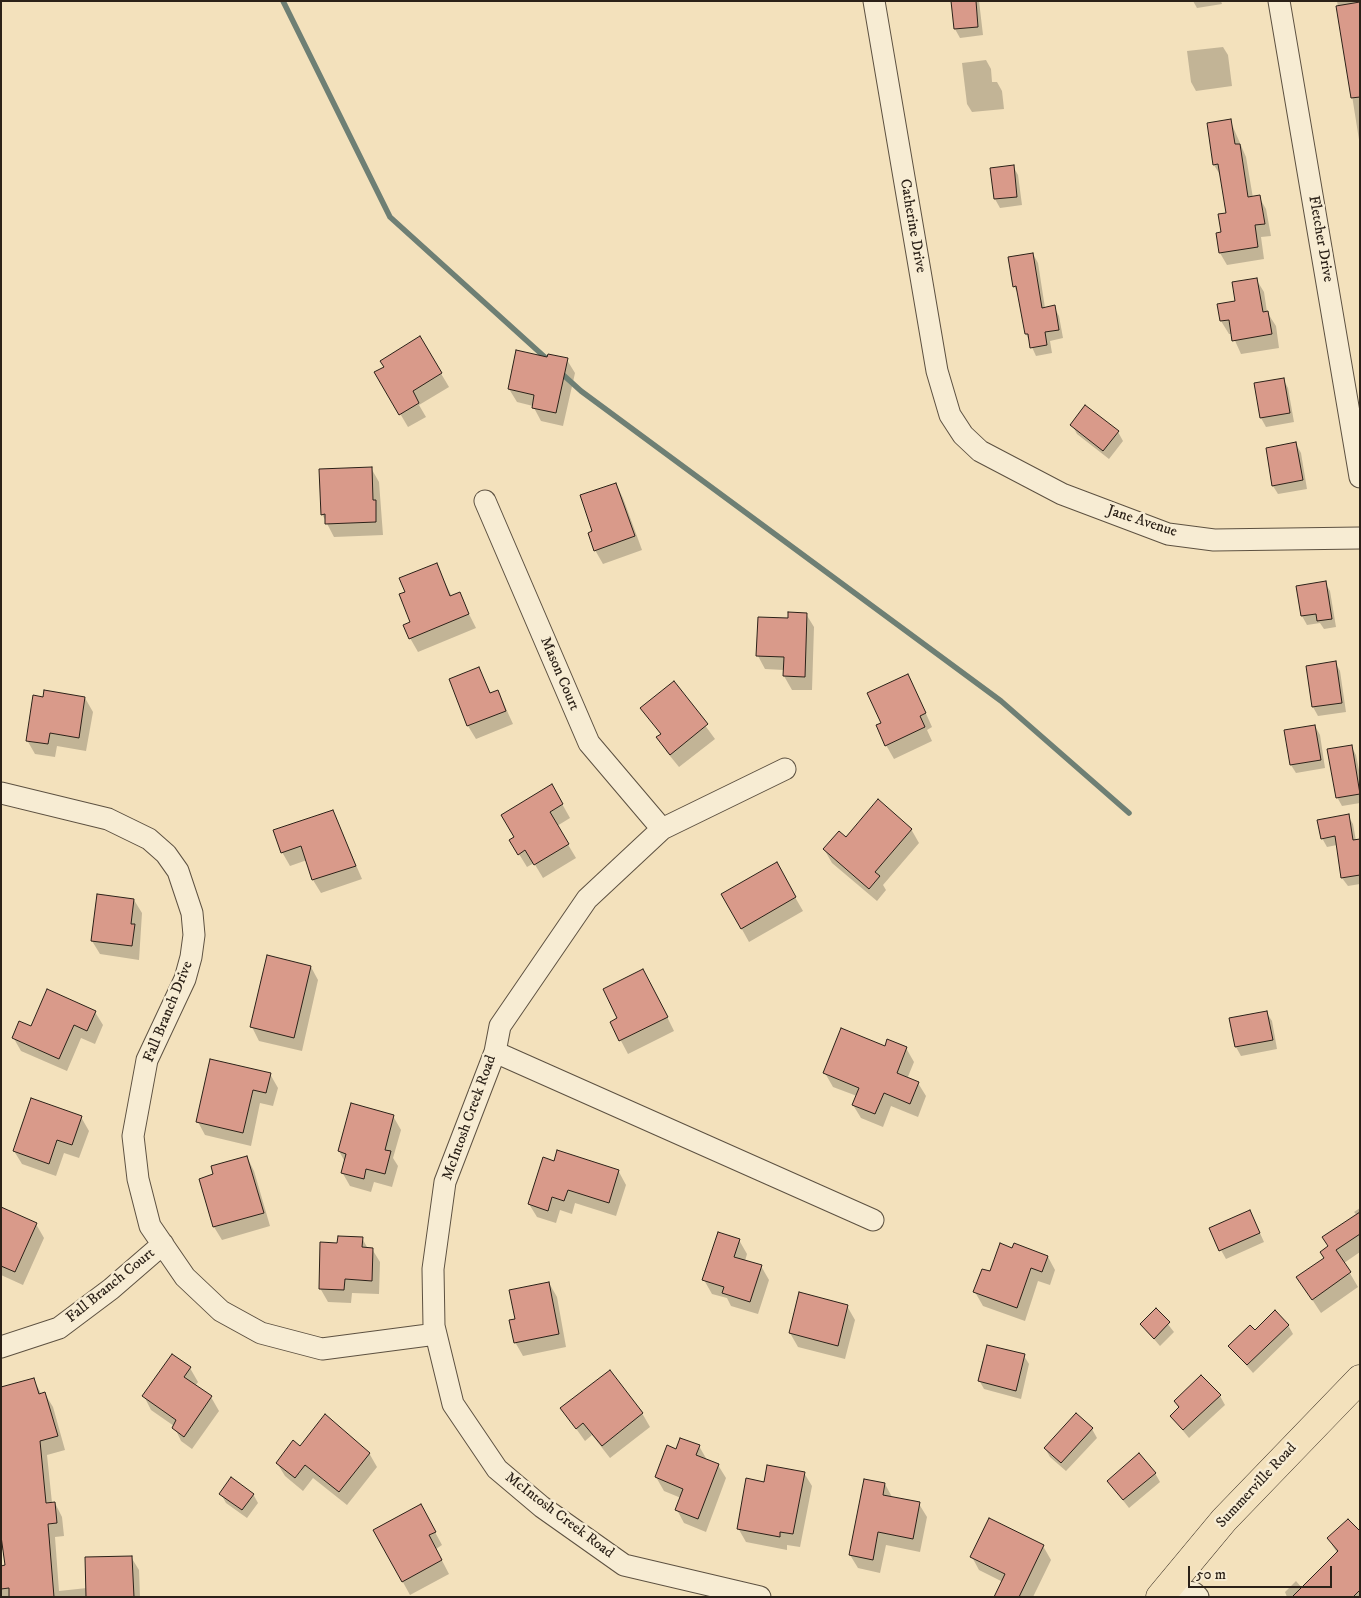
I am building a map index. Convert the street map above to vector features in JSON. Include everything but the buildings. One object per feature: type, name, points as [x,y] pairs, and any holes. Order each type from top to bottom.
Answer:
[{"type":"main road","name":"Summerville Road","points":[[1165,1594],[1224,1520],[1360,1379]]},
{"type":"street","name":"Catherine Drive","points":[[874,1],[937,372],[950,415],[971,442]]},
{"type":"street","name":"Fletcher Drive","points":[[1279,1],[1360,477]]},
{"type":"street","name":"Jane Avenue","points":[[971,442],[980,451],[1062,494],[1168,534],[1214,540],[1360,538]]},
{"type":"street","name":"Mason Court","points":[[485,501],[588,743],[662,830]]},
{"type":"street","name":"McIntosh Creek Road","points":[[760,1597],[624,1565],[542,1507],[496,1469],[454,1404],[436,1334],[432,1269],[445,1182],[495,1052],[500,1026],[588,899],[662,830],[785,770]]},
{"type":"street","name":"Fall Branch Drive","points":[[1,792],[108,819],[149,839],[166,854],[178,871],[192,913],[194,935],[191,957],[186,979],[147,1060],[133,1136],[138,1179],[150,1226],[185,1277],[221,1311],[261,1333],[322,1349],[436,1334]]},
{"type":"street","points":[[495,1052],[873,1220]]},
{"type":"street","name":"Fall Branch Court","points":[[1,1348],[59,1328],[111,1289],[163,1244]]},
{"type":"street","points":[[1165,1594],[1194,1593],[1198,1597]]},
{"type":"waterway","points":[[283,1],[390,217],[548,360]]},
{"type":"waterway","points":[[560,372],[581,391],[1001,701],[1129,813]]}]
